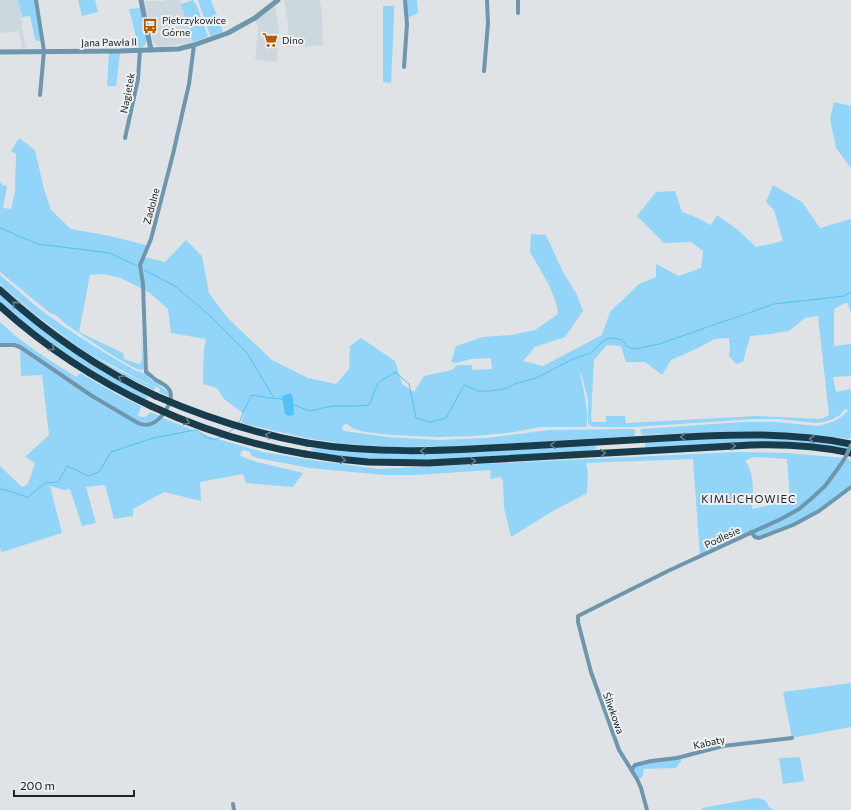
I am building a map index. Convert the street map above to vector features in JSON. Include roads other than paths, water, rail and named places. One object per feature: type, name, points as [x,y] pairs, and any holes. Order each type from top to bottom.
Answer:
[{"type":"highway","points":[[0,290],[38,323],[68,346],[104,369],[156,396],[196,413],[229,424],[271,436],[307,443],[353,449],[412,452],[682,437],[754,435],[814,439],[851,444]]},
{"type":"highway","points":[[0,306],[32,334],[69,360],[110,385],[187,422],[270,448],[338,459],[368,462],[410,463],[751,445],[795,446],[851,452]]},
{"type":"street","points":[[36,0],[44,51],[40,95]]},
{"type":"street","points":[[141,0],[151,50]]},
{"type":"street","name":"Jana Pawła II","points":[[0,52],[178,49],[228,33],[255,18],[278,0]]},
{"type":"street","points":[[404,67],[407,24],[405,0]]},
{"type":"street","points":[[484,71],[488,30],[487,0]]},
{"type":"street","points":[[518,0],[518,13]]},
{"type":"street","name":"Zadolne","points":[[0,345],[14,345],[20,347],[92,396],[138,423],[145,425],[156,422],[166,410],[171,399],[170,390],[146,372],[143,284],[140,265],[151,239],[173,154],[189,84],[194,45]]},
{"type":"street","name":"Nagietek","points":[[125,138],[138,80],[140,50]]},
{"type":"street","name":"Podlesie","points":[[578,616],[670,570],[781,519],[803,506],[825,486],[845,458],[851,444]]},
{"type":"street","points":[[751,532],[755,537],[759,538],[793,525],[818,511],[851,487]]},
{"type":"street","name":"Śliwkowa","points":[[578,616],[578,622],[591,672],[619,750],[632,769],[641,788],[647,810]]},
{"type":"street","name":"Kabaty","points":[[632,769],[635,765],[651,761],[677,758],[723,746],[792,738]]},
{"type":"street","points":[[233,804],[234,810]]},
{"type":"waterway","points":[[0,228],[38,244],[110,253],[137,266]]},
{"type":"waterway","points":[[144,270],[175,286],[209,315],[247,353],[274,398]]},
{"type":"waterway","points":[[294,405],[310,411],[332,406],[369,405],[378,383],[395,372],[409,384],[416,418],[430,422],[446,418],[464,385],[478,391],[508,388],[514,384],[536,378],[573,359],[590,353],[606,339],[614,338],[622,340],[628,347],[635,349],[659,344],[774,304],[844,296],[851,292]]},
{"type":"waterway","points":[[238,423],[252,395],[283,399]]},
{"type":"waterway","points":[[228,433],[233,429]]},
{"type":"waterway","points":[[0,490],[2,489],[28,497],[45,483],[58,482],[67,466],[89,476],[99,472],[111,452],[153,438],[195,430],[210,439],[222,437]]},
{"type":"place","name":"Pietrzykowice Górne","points":[[150,26]]},
{"type":"place","name":"Dino","points":[[270,40]]},
{"type":"district","name":"KIMLICHOWIEC","points":[[749,498]]}]
